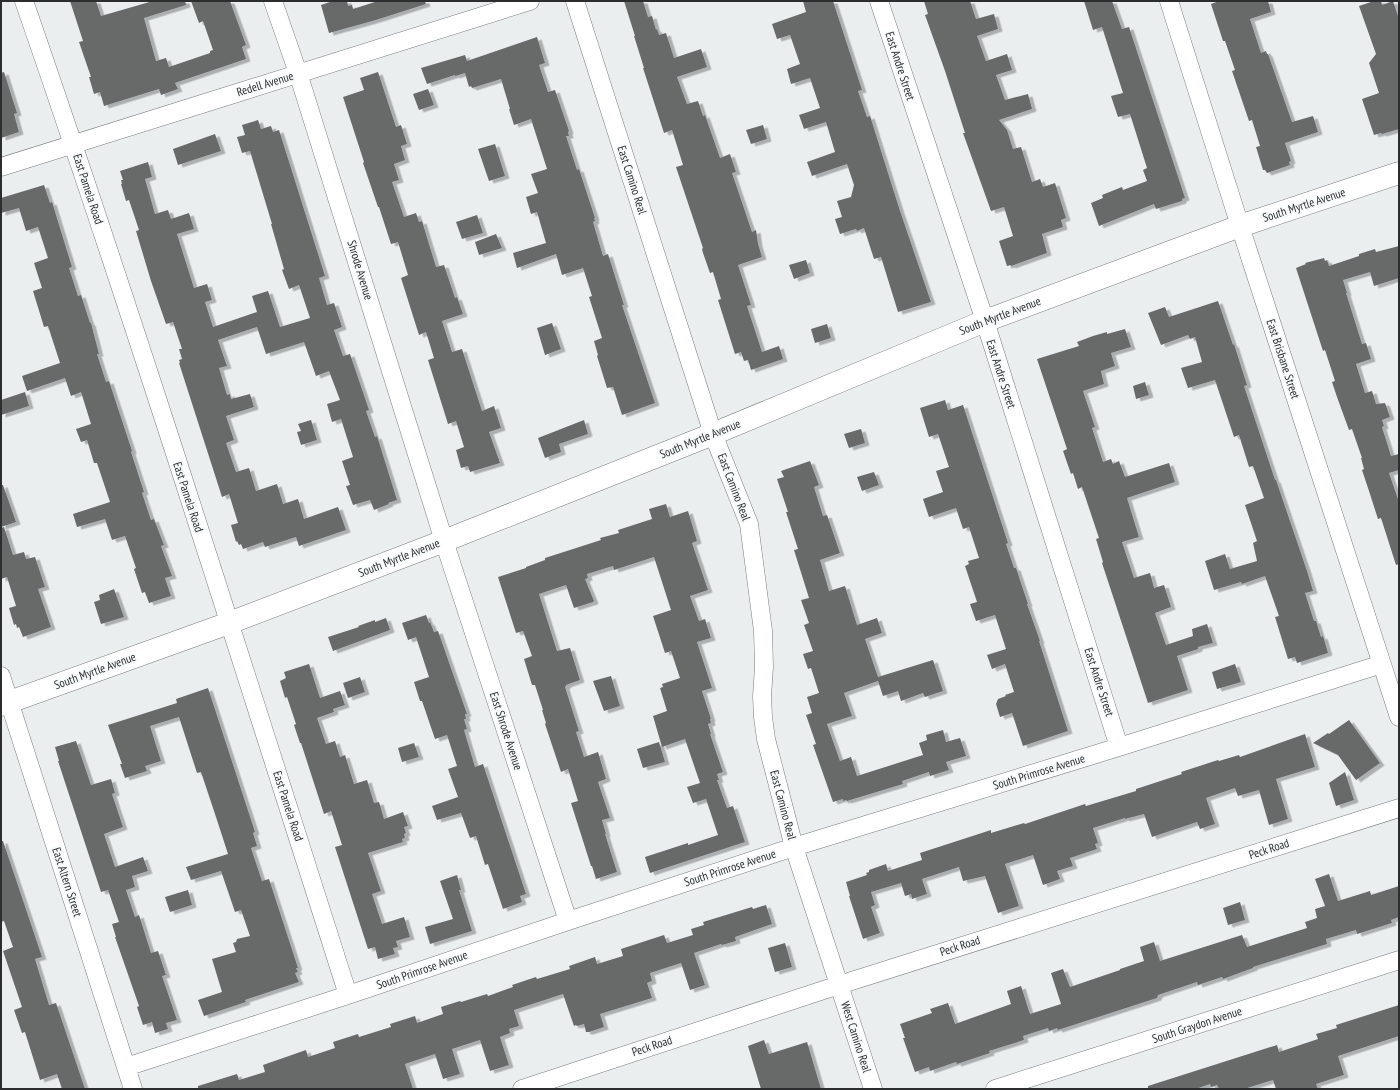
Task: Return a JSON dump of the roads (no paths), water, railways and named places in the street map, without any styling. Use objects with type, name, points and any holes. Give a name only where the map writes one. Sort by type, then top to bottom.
[{"type":"main road","name":"South Myrtle Avenue","points":[[6,704],[229,623],[444,541],[713,434],[985,321],[1240,226],[1399,173]]},
{"type":"street","name":"East Pamela Road","points":[[24,1],[74,144],[348,995]]},
{"type":"street","name":"Shrode Avenue","points":[[273,1],[298,73],[444,541]]},
{"type":"street","name":"Redell Avenue","points":[[1,167],[530,1]]},
{"type":"street","name":"East Camino Real","points":[[575,1],[713,434],[749,524],[763,631],[764,667],[762,696],[765,732],[794,847],[839,985]]},
{"type":"street","name":"East Andre Street","points":[[879,1],[985,321],[1119,747]]},
{"type":"street","name":"East Brisbane Street","points":[[1169,1],[1240,226],[1399,717]]},
{"type":"street","name":"East Shrode Avenue","points":[[444,541],[568,921]]},
{"type":"street","name":"South Primrose Avenue","points":[[126,1067],[794,847],[1382,664]]},
{"type":"street","name":"East Altern Street","points":[[1,676],[6,704],[134,1089]]},
{"type":"street","name":"Peck Road","points":[[522,1089],[839,985],[1399,808]]},
{"type":"street","name":"South Graydon Avenue","points":[[995,1089],[1399,960]]},
{"type":"street","name":"West Camino Real","points":[[839,985],[873,1089]]}]
